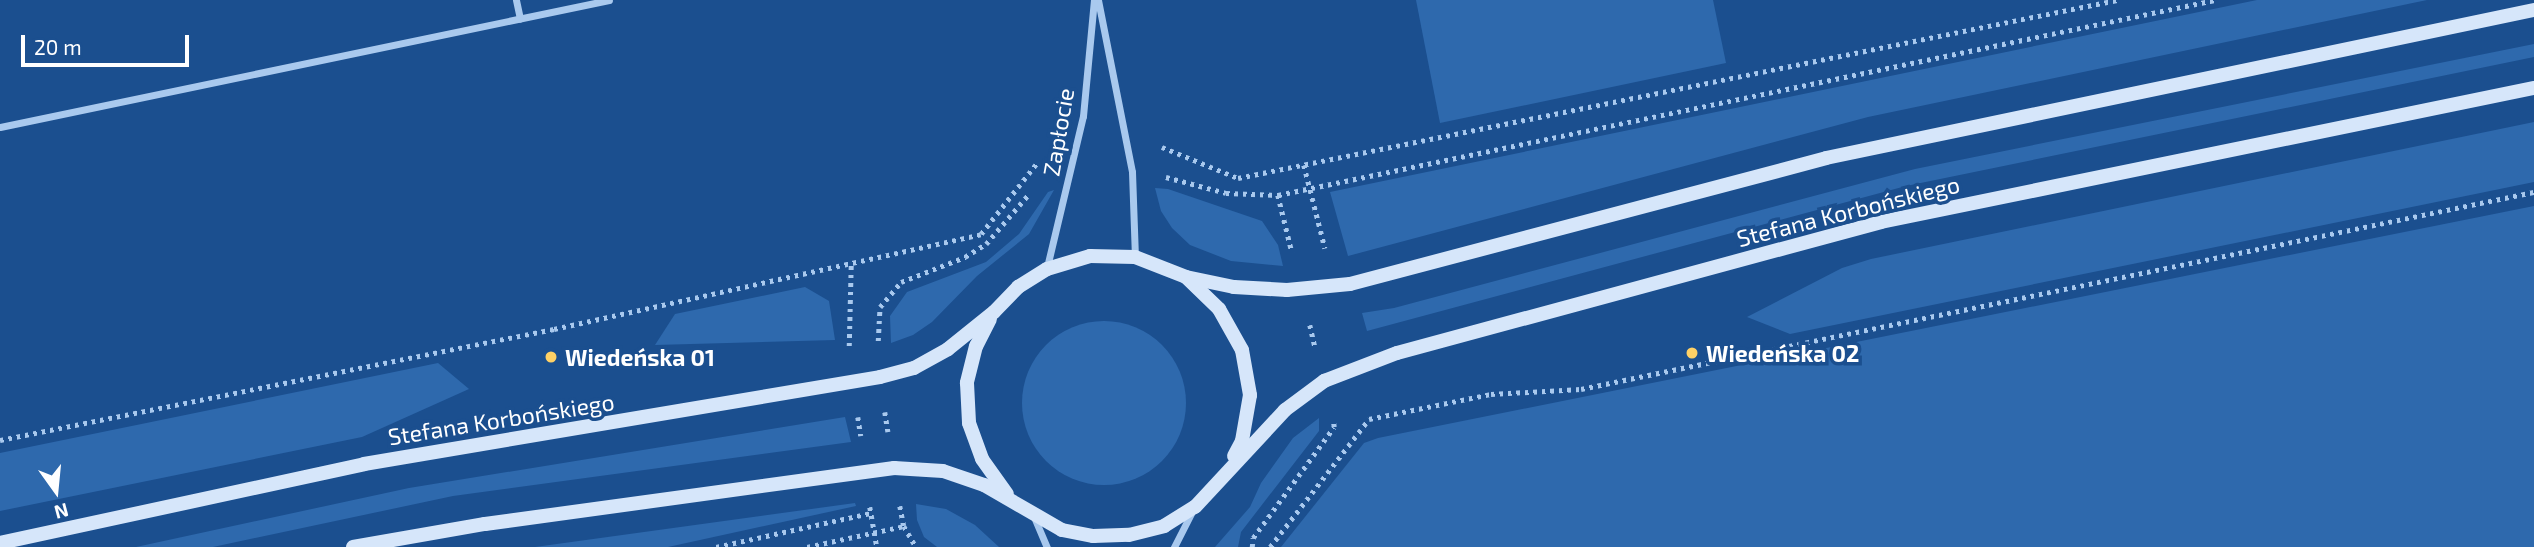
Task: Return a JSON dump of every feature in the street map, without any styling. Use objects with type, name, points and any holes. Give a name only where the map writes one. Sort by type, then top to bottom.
[{"type":"street","points":[[516,0],[520,19]]},
{"type":"street","points":[[0,127],[609,0]]},
{"type":"street","name":"Zapłocie","points":[[1096,0],[1132,172],[1135,257]]},
{"type":"street","name":"Zapłocie","points":[[1047,269],[1077,146],[1096,0]]},
{"type":"street","name":"Stefana Korbońskiego","points":[[0,543],[364,464],[880,377],[914,368],[948,349],[994,312],[1018,287],[1047,269],[1090,256],[1135,257],[1186,277],[1234,288],[1301,289],[1350,284],[1826,158],[2534,9]]},
{"type":"street","name":"Stefana Korbońskiego","points":[[353,547],[472,526],[894,468],[943,471],[984,485],[1034,516],[1073,532],[1093,536],[1129,535],[1164,526],[1195,507],[1285,410],[1324,381],[1397,353],[1881,222],[2534,88]]},
{"type":"street","name":"Stefana Korbońskiego","points":[[1186,277],[1220,309],[1242,349],[1250,395],[1242,441],[1220,482]]},
{"type":"street","name":"Stefana Korbońskiego","points":[[994,312],[976,346],[967,383],[969,423],[982,459],[1003,491],[1034,516]]},
{"type":"street","points":[[1174,547],[1195,507]]},
{"type":"street","points":[[1034,516],[1047,547]]},
{"type":"path","points":[[1127,145],[1158,145],[1238,177],[2117,0]]},
{"type":"path","points":[[1162,176],[1226,194],[1278,195],[2215,0]]},
{"type":"path","points":[[0,440],[554,329],[981,234],[1050,146],[1077,146]]},
{"type":"path","points":[[1270,547],[1368,419],[1491,394],[1581,389],[2534,192]]},
{"type":"path","points":[[878,351],[877,324],[880,307],[887,295],[901,282],[965,257],[986,244],[1030,194]]},
{"type":"path","points":[[1252,547],[1253,538],[1334,427],[1278,195]]},
{"type":"path","points":[[900,505],[904,526],[916,547]]},
{"type":"path","points":[[716,547],[870,513],[877,547]]},
{"type":"path","points":[[807,547],[904,526]]},
{"type":"shaded area","points":[[1416,0],[1713,0],[1726,63],[1440,123]]},
{"type":"shaded area","points":[[2257,0],[2427,0],[1868,117],[1348,256],[1330,192]]},
{"type":"shaded area","points":[[2534,44],[2534,57],[1906,186],[1367,331],[1362,313],[1394,308],[1915,169]]},
{"type":"shaded area","points":[[2534,122],[2534,182],[1790,334],[1747,317],[1842,268],[1871,259]]},
{"type":"shaded area","points":[[1155,188],[1168,189],[1262,221],[1278,245],[1283,266],[1231,261],[1190,245],[1172,228],[1161,211]]},
{"type":"shaded area","points":[[1054,190],[1029,234],[977,276],[932,322],[913,335],[891,343],[890,316],[907,292],[986,262],[1019,234],[1048,192]]},
{"type":"shaded area","points":[[2534,206],[2534,547],[1281,547],[1364,443],[1378,438]]},
{"type":"shaded area","points":[[805,287],[829,301],[835,340],[655,345],[675,314]]},
{"type":"shaded area","points":[[1104,321],[1135,328],[1162,345],[1179,372],[1186,403],[1179,434],[1162,461],[1135,478],[1104,485],[1073,478],[1046,461],[1029,434],[1022,403],[1029,372],[1046,345],[1073,328]]},
{"type":"shaded area","points":[[438,363],[469,389],[362,437],[0,511],[0,453]]},
{"type":"shaded area","points":[[845,417],[851,442],[453,496],[213,547],[136,547],[409,488]]},
{"type":"shaded area","points":[[1319,418],[1319,431],[1241,532],[1238,547],[1215,547],[1250,507],[1261,483],[1293,438]]},
{"type":"shaded area","points":[[855,503],[856,506],[668,547],[535,547]]},
{"type":"shaded area","points":[[916,504],[946,509],[975,525],[999,547],[937,547],[924,537],[917,520]]},
{"type":"place","name":"Wiedeńska 02","points":[[1692,353]]},
{"type":"place","name":"Wiedeńska 01","points":[[551,357]]}]
